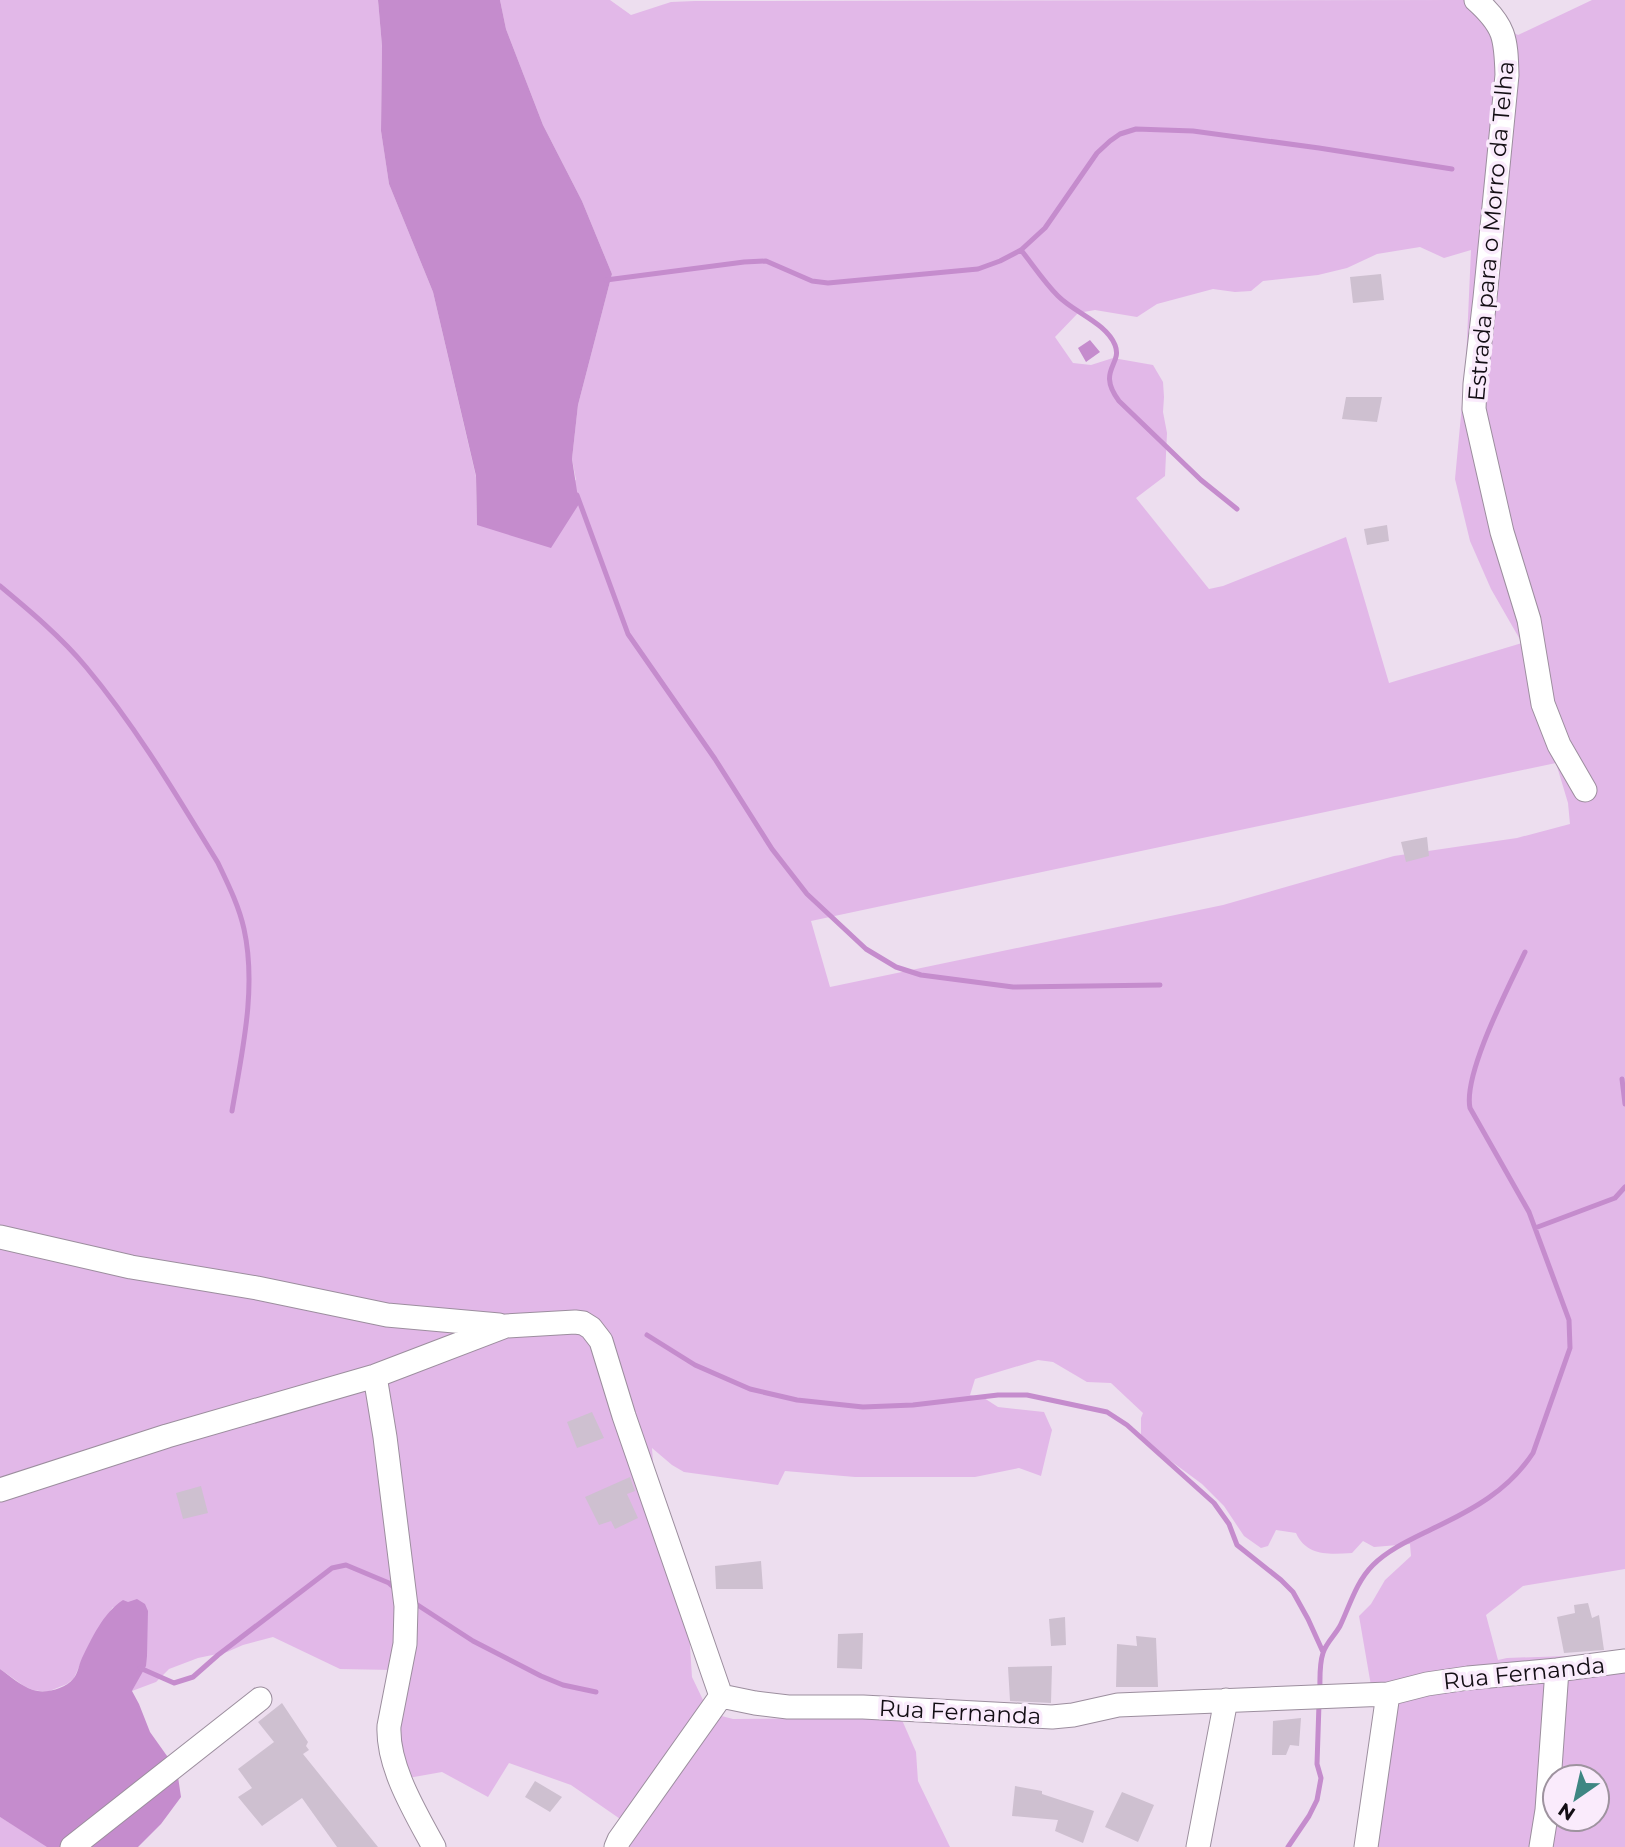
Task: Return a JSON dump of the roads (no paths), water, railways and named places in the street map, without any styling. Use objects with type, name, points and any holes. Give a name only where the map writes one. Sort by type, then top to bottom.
[{"type":"street","name":"Estrada para o Morro da Telha","points":[[1476,0],[1499,25],[1506,49],[1507,75],[1474,409],[1502,532],[1529,620],[1543,704],[1559,745],[1585,790]]},
{"type":"street","points":[[0,1237],[131,1267],[257,1288],[387,1315],[506,1326],[583,1323],[597,1334],[721,1696],[616,1847]]},
{"type":"street","points":[[0,1490],[167,1436],[374,1376],[506,1326]]},
{"type":"street","points":[[374,1376],[385,1437],[405,1606],[405,1644],[389,1726],[389,1739],[399,1775],[434,1847]]},
{"type":"street","name":"Rua Fernanda","points":[[721,1696],[788,1707],[863,1707],[1041,1717],[1073,1715],[1118,1705],[1388,1694],[1427,1684],[1468,1678],[1625,1661]]},
{"type":"street","points":[[1541,1847],[1547,1810],[1557,1670]]},
{"type":"street","points":[[1366,1847],[1388,1694]]},
{"type":"street","points":[[72,1847],[260,1699]]},
{"type":"street","points":[[1198,1847],[1226,1700]]},
{"type":"waterway","points":[[606,280],[766,261],[812,281],[828,283],[978,269],[1021,250],[1045,228],[1097,153],[1120,134],[1136,129],[1193,131],[1452,169]]},
{"type":"waterway","points":[[1021,250],[1058,296],[1111,337],[1117,352],[1110,382],[1119,401],[1201,480],[1237,509]]},
{"type":"waterway","points":[[577,495],[628,634],[715,759],[772,849],[807,894],[866,949],[896,967],[921,975],[1013,987],[1160,985]]},
{"type":"waterway","points":[[0,586],[66,645],[105,690],[172,788],[218,863],[229,887],[244,929],[249,974],[247,1020],[232,1111]]},
{"type":"waterway","points":[[1320,1691],[1320,1667],[1324,1649],[1340,1626],[1367,1572],[1393,1549],[1488,1498],[1501,1489],[1523,1466],[1533,1453],[1570,1348],[1569,1320],[1529,1212],[1470,1108],[1473,1074],[1480,1053],[1525,952]]},
{"type":"waterway","points":[[1622,1079],[1625,1104]]},
{"type":"waterway","points":[[1535,1228],[1615,1198],[1625,1187]]},
{"type":"waterway","points":[[647,1335],[695,1365],[750,1389],[797,1400],[863,1407],[913,1405],[998,1395],[1027,1395],[1107,1412],[1127,1425],[1214,1503],[1229,1524],[1237,1545],[1293,1592],[1323,1652]]},
{"type":"waterway","points":[[140,1668],[174,1683],[193,1677],[332,1568],[346,1565],[389,1583],[397,1590]]},
{"type":"waterway","points":[[413,1602],[473,1641],[541,1676],[563,1685],[596,1692]]},
{"type":"waterway","points":[[1288,1847],[1317,1800],[1321,1778],[1317,1764],[1319,1704]]}]
